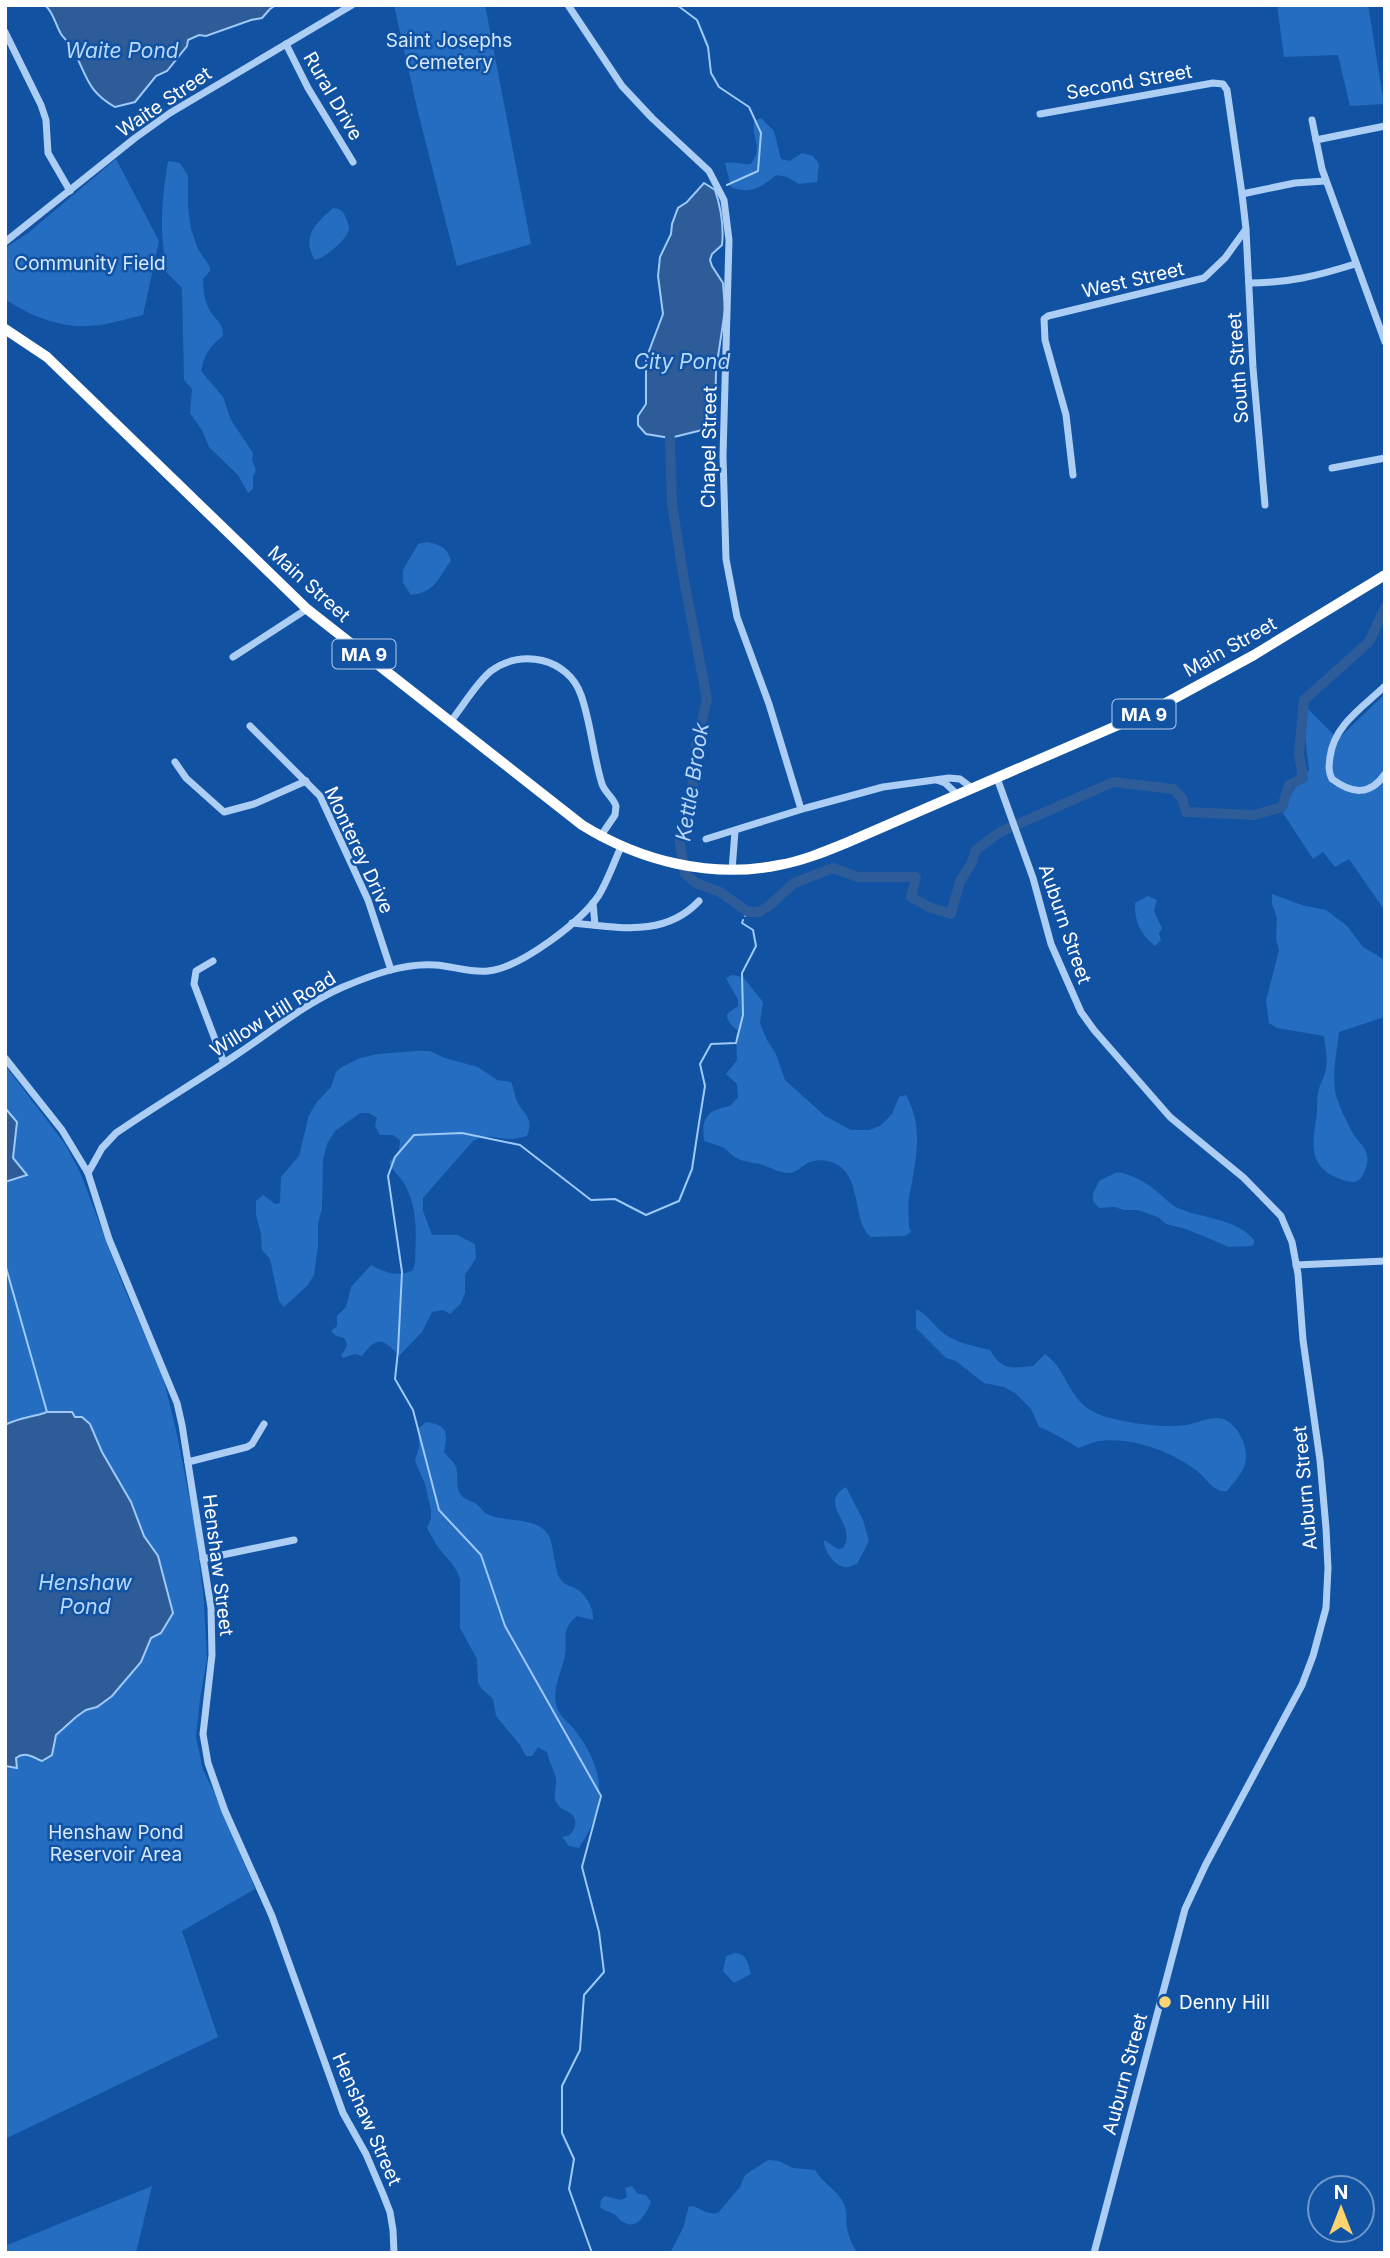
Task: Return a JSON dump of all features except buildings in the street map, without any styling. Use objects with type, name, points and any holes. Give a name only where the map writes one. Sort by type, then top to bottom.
[{"type":"highway","name":"Main Street","points":[[5,329],[47,357],[307,609],[582,825],[621,847],[684,865],[732,870],[780,865],[808,858],[1153,710],[1254,655],[1385,575]]},
{"type":"street","name":"Waite Street","points":[[5,242],[170,113],[352,5]]},
{"type":"street","name":"Chapel Street","points":[[568,5],[622,86],[709,171],[724,200],[729,240],[723,456],[726,559],[737,617],[801,809]]},
{"type":"street","points":[[5,32],[41,105],[46,120],[48,153],[70,191]]},
{"type":"street","name":"Rural Drive","points":[[286,44],[308,88],[353,162]]},
{"type":"street","name":"Second Street","points":[[1040,114],[1213,83],[1223,84],[1227,90],[1242,194]]},
{"type":"street","points":[[1312,120],[1325,181],[1385,342]]},
{"type":"street","points":[[1315,140],[1385,126]]},
{"type":"street","points":[[1246,229],[1242,194],[1295,183],[1325,181]]},
{"type":"street","name":"South Street","points":[[1246,229],[1265,505]]},
{"type":"street","name":"West Street","points":[[1073,475],[1066,415],[1045,340],[1044,319],[1204,278],[1226,258],[1246,229]]},
{"type":"street","points":[[1249,283],[1303,280],[1355,264]]},
{"type":"street","points":[[1332,468],[1385,458]]},
{"type":"street","points":[[233,657],[307,609]]},
{"type":"street","points":[[451,721],[490,672],[505,663],[531,658],[543,660],[559,668],[570,677],[580,693],[603,785],[617,806],[615,815],[600,837]]},
{"type":"street","points":[[1385,686],[1337,733],[1329,766],[1332,779],[1340,785],[1359,791],[1370,789],[1385,774]]},
{"type":"street","name":"Monterey Drive","points":[[250,726],[320,796],[357,874],[391,970]]},
{"type":"street","points":[[175,762],[186,778],[224,812],[254,804],[306,781]]},
{"type":"street","points":[[706,839],[883,787],[949,778],[960,779],[972,789]]},
{"type":"street","name":"Auburn Street","points":[[998,778],[1033,878],[1051,944],[1081,1012],[1170,1117],[1244,1178],[1281,1216],[1292,1242],[1296,1265],[1326,1528],[1328,1569],[1326,1608],[1321,1632],[1302,1685],[1206,1864],[1185,1909],[1094,2253]]},
{"type":"street","points":[[936,780],[945,783],[958,795]]},
{"type":"street","points":[[732,870],[735,831]]},
{"type":"street","name":"Willow Hill Road","points":[[89,1173],[104,1146],[116,1133],[290,1017],[332,993],[391,970],[425,965],[477,971],[502,968],[519,961],[572,923],[593,903],[621,847]]},
{"type":"street","points":[[572,923],[634,928],[660,925],[685,915],[699,901]]},
{"type":"street","points":[[593,903],[595,925]]},
{"type":"street","points":[[213,961],[196,971],[194,984],[224,1063]]},
{"type":"street","name":"Henshaw Street","points":[[5,1058],[62,1130],[89,1173],[109,1239],[170,1382],[182,1425],[211,1608],[210,1682],[204,1727],[208,1763],[225,1811],[272,1916],[343,2113],[380,2185],[390,2212],[394,2253]]},
{"type":"street","points":[[1296,1265],[1385,1261]]},
{"type":"street","points":[[188,1462],[247,1447],[252,1444],[264,1424]]},
{"type":"street","points":[[203,1559],[294,1540]]},
{"type":"green space","name":"Saint Josephs Cemetery","points":[[394,5],[485,5],[531,244],[457,266]]},
{"type":"green space","points":[[1277,5],[1368,5],[1384,104],[1350,106],[1338,55],[1284,57]]},
{"type":"green space","points":[[761,118],[774,131],[781,159],[790,161],[802,153],[813,156],[819,164],[817,182],[799,184],[787,177],[776,175],[750,190],[731,187],[725,163],[751,164],[757,152],[754,121]]},
{"type":"green space","name":"Community Field","points":[[116,159],[159,241],[143,315],[100,325],[75,326],[38,317],[5,299],[5,248],[28,233]]},
{"type":"green space","points":[[168,161],[180,163],[188,176],[191,229],[198,249],[210,267],[203,279],[205,297],[210,311],[223,331],[223,336],[208,351],[201,371],[223,397],[231,420],[253,453],[252,460],[256,470],[253,489],[248,493],[238,475],[209,447],[202,430],[190,413],[192,389],[184,380],[182,288],[165,271],[162,212]]},
{"type":"green space","points":[[333,208],[344,213],[349,226],[348,233],[335,248],[315,260],[309,244],[312,231]]},
{"type":"green space","points":[[427,542],[443,547],[451,561],[431,588],[411,595],[403,583],[403,570],[418,544]]},
{"type":"green space","points":[[1385,694],[1385,911],[1349,859],[1335,867],[1323,852],[1313,859],[1283,813],[1293,791],[1309,770],[1304,726],[1306,707],[1338,739]]},
{"type":"green space","points":[[1272,894],[1326,910],[1347,926],[1363,947],[1385,960],[1385,1017],[1339,1032],[1334,1085],[1336,1094],[1351,1130],[1367,1153],[1364,1173],[1355,1182],[1343,1180],[1325,1170],[1319,1164],[1314,1149],[1317,1096],[1327,1064],[1324,1036],[1277,1028],[1269,1023],[1266,1001],[1279,950]]},
{"type":"green space","points":[[1148,896],[1157,900],[1154,911],[1162,928],[1159,933],[1161,940],[1155,946],[1142,932],[1136,916],[1135,903]]},
{"type":"green space","points":[[732,975],[743,977],[763,1002],[760,1023],[776,1054],[785,1080],[825,1116],[851,1130],[869,1130],[880,1126],[892,1114],[899,1097],[906,1095],[912,1107],[917,1131],[909,1201],[911,1232],[905,1236],[871,1237],[862,1224],[849,1177],[835,1164],[817,1161],[808,1163],[795,1172],[786,1173],[740,1160],[724,1148],[704,1141],[707,1116],[730,1106],[738,1097],[737,1084],[726,1074],[737,1060],[738,1031],[729,1022],[727,1014],[738,1006],[738,1000],[726,978]]},
{"type":"green space","points":[[430,1051],[478,1067],[497,1080],[511,1082],[516,1099],[529,1119],[529,1129],[527,1136],[510,1139],[486,1137],[472,1142],[423,1198],[423,1211],[432,1235],[457,1235],[475,1244],[476,1258],[465,1275],[465,1293],[461,1303],[450,1314],[443,1310],[432,1312],[422,1332],[399,1356],[389,1346],[376,1342],[362,1356],[355,1354],[343,1358],[341,1355],[346,1340],[331,1331],[337,1326],[337,1316],[346,1307],[351,1287],[371,1265],[386,1272],[402,1274],[413,1270],[415,1263],[412,1203],[405,1185],[389,1162],[399,1151],[400,1140],[393,1135],[380,1135],[375,1126],[377,1118],[369,1113],[360,1113],[335,1131],[327,1144],[323,1160],[322,1208],[314,1275],[308,1285],[284,1307],[279,1301],[270,1259],[262,1250],[256,1201],[263,1195],[275,1204],[280,1203],[281,1177],[299,1156],[309,1115],[331,1087],[336,1072],[360,1058]]},
{"type":"green space","name":"Henshaw Pond Reservoir Area","points":[[5,1065],[65,1144],[80,1172],[124,1288],[163,1376],[195,1526],[204,1602],[207,1659],[196,1737],[203,1770],[255,1889],[182,1931],[218,2037],[5,2139]]},
{"type":"green space","points":[[1117,1172],[1140,1180],[1176,1207],[1238,1227],[1254,1240],[1254,1244],[1229,1247],[1186,1229],[1166,1224],[1158,1217],[1138,1210],[1099,1208],[1093,1201],[1093,1194],[1099,1181]]},
{"type":"green space","points":[[916,1309],[946,1335],[962,1343],[990,1350],[999,1362],[1008,1367],[1033,1366],[1045,1354],[1059,1368],[1079,1401],[1096,1413],[1128,1422],[1166,1426],[1186,1425],[1214,1418],[1225,1420],[1236,1429],[1243,1442],[1246,1457],[1244,1468],[1227,1491],[1222,1491],[1214,1488],[1197,1471],[1175,1457],[1138,1443],[1112,1440],[1078,1448],[1039,1427],[1031,1409],[1015,1393],[1004,1387],[984,1383],[956,1361],[946,1358],[916,1328]]},
{"type":"green space","points":[[426,1422],[439,1425],[445,1431],[444,1452],[454,1463],[461,1495],[494,1517],[528,1522],[542,1528],[550,1538],[561,1580],[579,1591],[591,1606],[593,1620],[577,1616],[568,1626],[565,1655],[555,1694],[559,1712],[587,1748],[598,1777],[598,1804],[588,1833],[579,1848],[569,1846],[562,1837],[570,1835],[575,1820],[557,1803],[556,1779],[547,1752],[538,1747],[532,1756],[526,1756],[496,1716],[493,1699],[478,1683],[477,1659],[460,1628],[460,1580],[453,1565],[427,1528],[431,1510],[425,1484],[415,1461],[419,1447],[418,1429]]},
{"type":"green space","points":[[846,1487],[863,1520],[869,1541],[857,1564],[846,1567],[837,1564],[830,1556],[824,1540],[838,1549],[843,1548],[846,1531],[835,1500]]},
{"type":"green space","points":[[735,1953],[745,1957],[751,1974],[734,1983],[723,1971],[726,1956]]},
{"type":"green space","points":[[768,2160],[779,2161],[793,2168],[815,2170],[844,2204],[849,2235],[857,2253],[670,2253],[683,2228],[689,2206],[709,2213],[718,2213],[740,2187],[745,2175]]},
{"type":"green space","points":[[152,2186],[136,2253],[5,2253],[5,2246]]},
{"type":"green space","points":[[632,2186],[638,2194],[646,2195],[651,2202],[637,2223],[628,2224],[621,2221],[600,2207],[605,2196],[621,2200],[627,2197],[625,2188]]},
{"type":"water","name":"Waite Pond","points":[[45,5],[276,5],[262,18],[188,40],[187,46],[167,71],[156,76],[135,102],[115,107],[94,90],[73,49]]},
{"type":"water","name":"City Pond","points":[[704,183],[715,190],[723,231],[722,245],[712,254],[710,260],[723,283],[725,310],[716,370],[715,420],[706,429],[670,438],[646,434],[638,425],[638,416],[646,404],[646,359],[663,314],[658,276],[660,257],[671,234],[678,208]]},
{"type":"water","points":[[5,1108],[17,1122],[13,1158],[27,1175],[5,1182]]},
{"type":"water","name":"Henshaw Pond","points":[[47,1412],[72,1412],[75,1417],[82,1417],[90,1424],[102,1452],[131,1502],[144,1536],[158,1556],[173,1613],[161,1633],[151,1638],[141,1662],[112,1696],[97,1707],[86,1710],[56,1735],[52,1755],[42,1761],[29,1755],[19,1756],[16,1758],[17,1768],[5,1766],[5,1425]]},
{"type":"waterway","name":"Kettle Brook","points":[[677,5],[697,20],[708,47],[711,73],[719,87],[749,107],[761,133],[758,171],[727,185]]},
{"type":"waterway","name":"Kettle Brook","points":[[670,438],[672,504],[707,699],[696,746],[691,805],[679,838],[685,874],[696,883],[720,892],[748,912],[759,912],[794,883],[833,868],[858,877],[916,877],[911,897],[929,907],[951,914],[960,881],[976,850],[1000,832],[1113,782],[1173,789],[1182,798],[1186,812],[1254,815],[1282,807],[1289,785],[1303,778],[1299,754],[1304,700],[1369,642],[1385,608]]},
{"type":"waterway","name":"Kettle Brook","points":[[745,916],[748,912]]},
{"type":"waterway","points":[[592,2253],[569,2189],[574,2159],[562,2133],[562,2086],[580,2050],[584,1995],[604,1972],[599,1932],[582,1867],[601,1796],[505,1626],[481,1555],[439,1510],[413,1410],[395,1379],[402,1272],[388,1176],[395,1157],[414,1135],[462,1133],[520,1145],[591,1200],[615,1199],[646,1215],[679,1201],[692,1169],[705,1086],[700,1064],[711,1044],[736,1043],[743,1015],[742,973],[756,946],[753,930],[742,923],[743,920]]},
{"type":"waterway","points":[[5,1264],[47,1412]]},
{"type":"place","name":"Denny Hill","points":[[1165,2002]]}]
